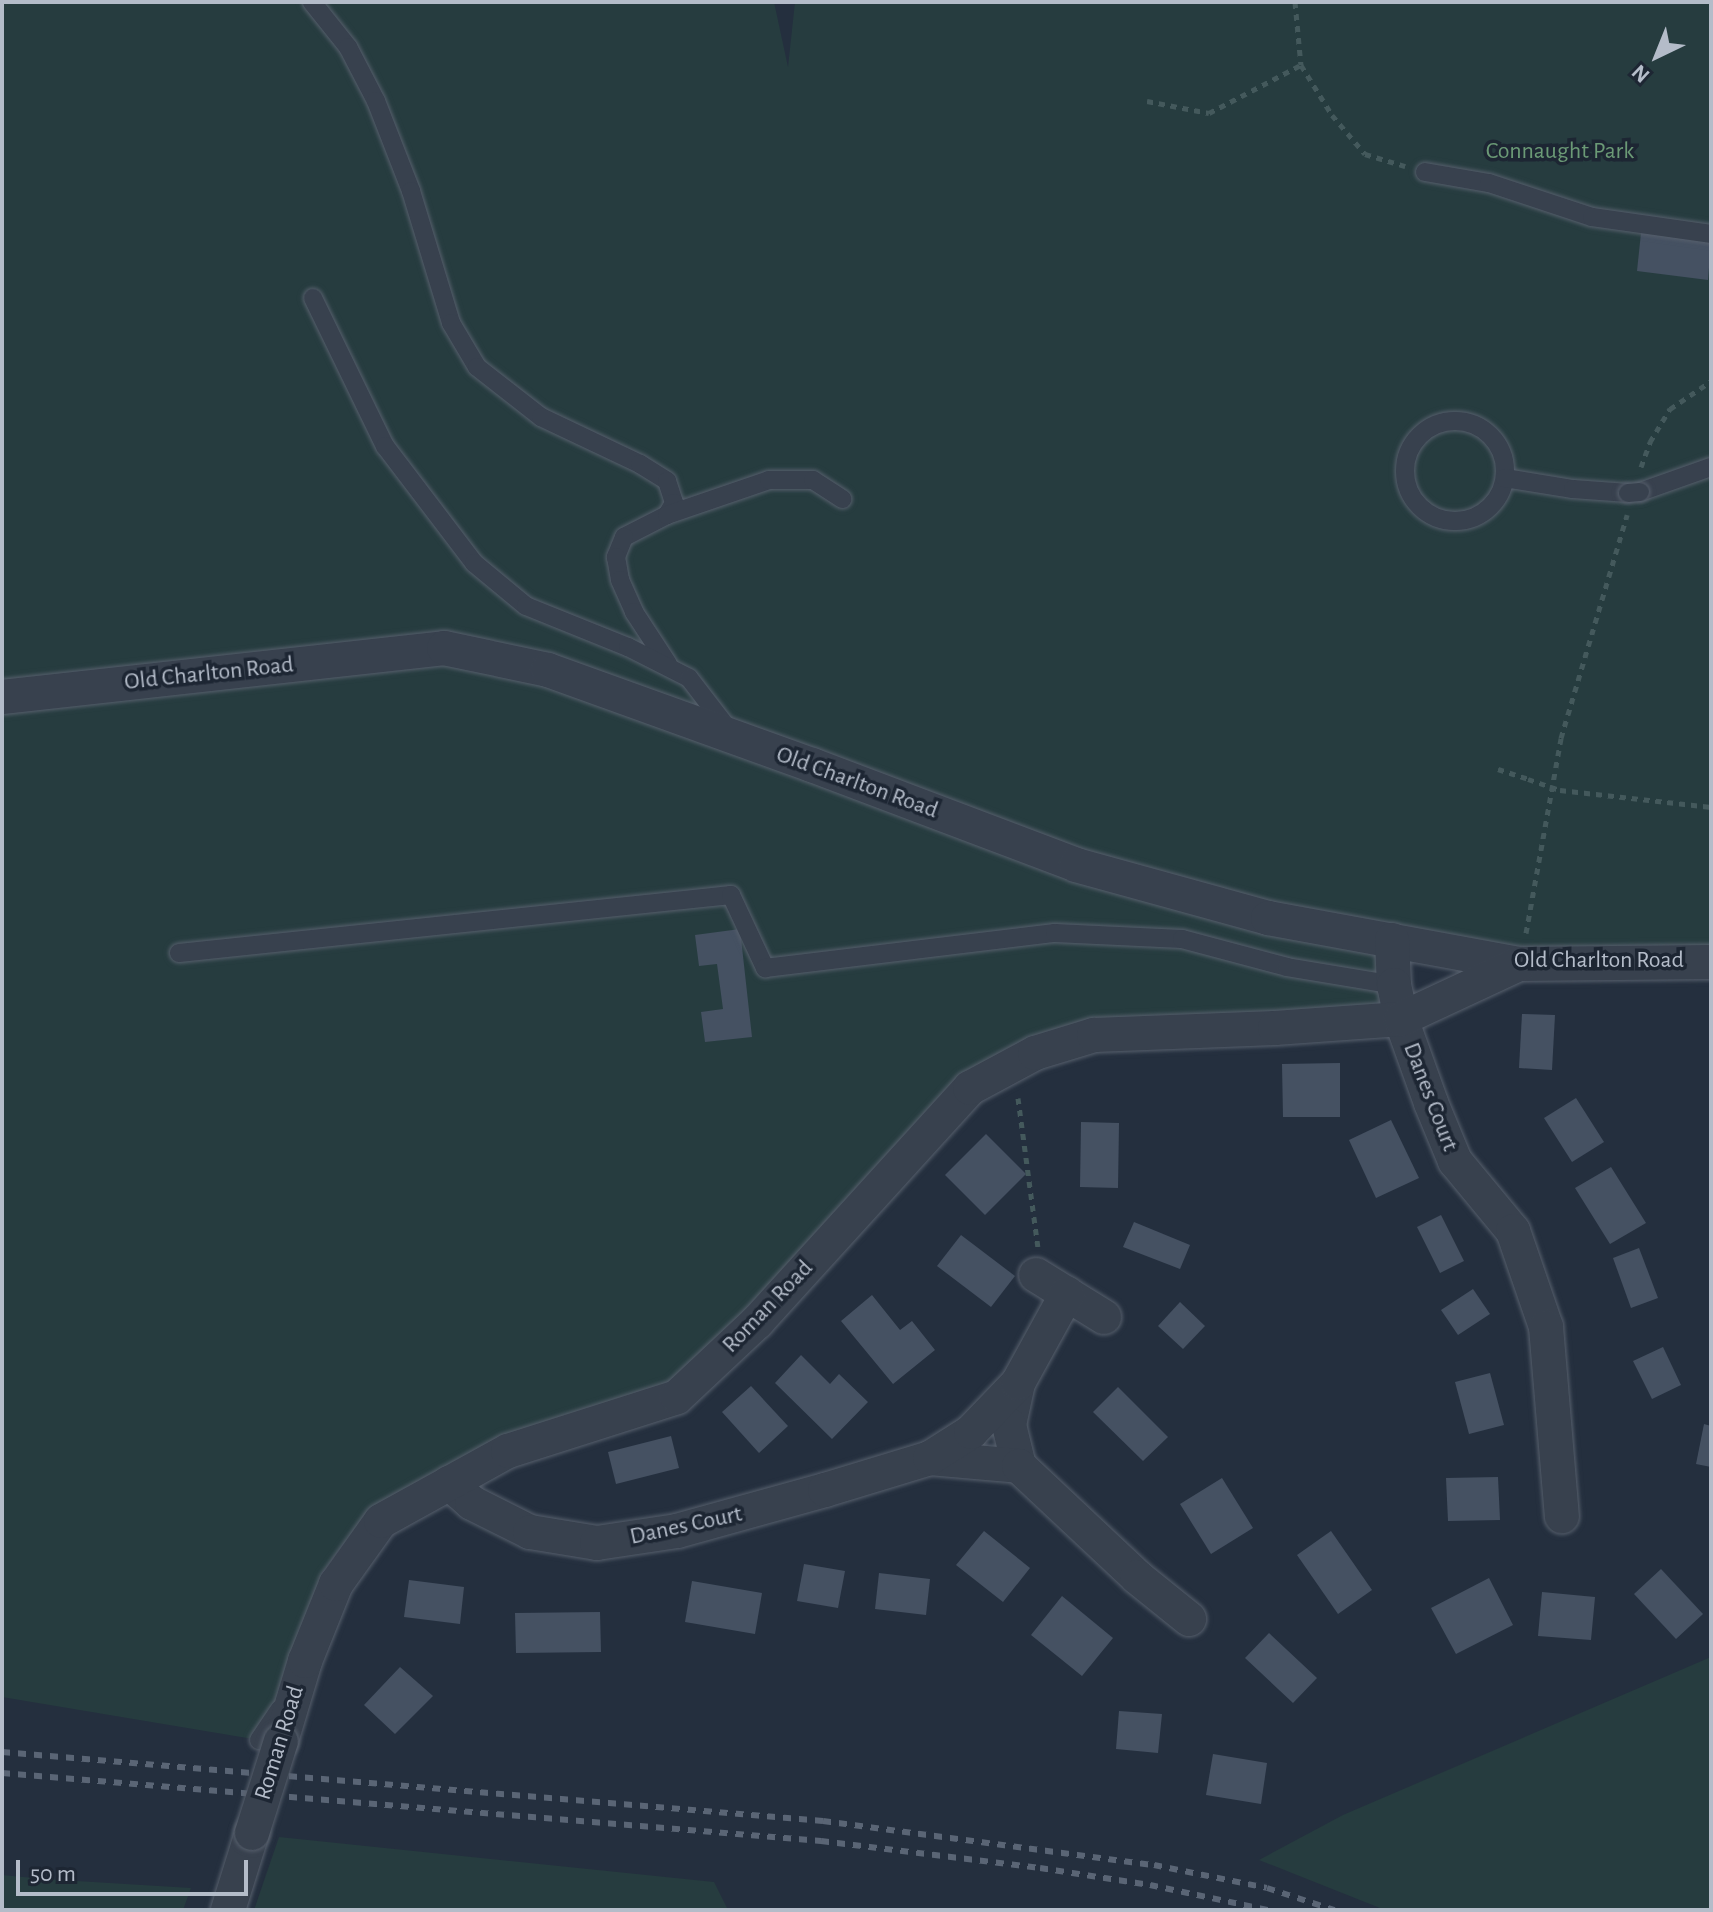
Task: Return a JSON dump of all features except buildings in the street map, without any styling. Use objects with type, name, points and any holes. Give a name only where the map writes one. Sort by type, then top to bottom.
[{"type":"street","name":"Old Charlton Road","points":[[2,697],[444,648],[548,670],[1076,865],[1268,918],[1392,940],[1711,962]]},
{"type":"street","name":"Danes Court","points":[[1392,940],[1394,985],[1401,1019],[1455,1161],[1513,1231],[1546,1327],[1562,1516]]},
{"type":"street","name":"Roman Road","points":[[228,1910],[252,1833],[270,1741],[336,1584],[381,1521],[508,1451],[677,1397],[757,1322],[970,1088],[1035,1053],[1094,1035],[1275,1028],[1401,1019],[1522,951]]},
{"type":"street","points":[[1036,1275],[1104,1317]]},
{"type":"street","name":"Danes Court","points":[[449,1483],[472,1503],[530,1532],[597,1543],[677,1531],[742,1515],[930,1458],[971,1432],[1018,1383],[1067,1294]]},
{"type":"street","name":"Danes Court","points":[[930,1458],[1019,1466],[1009,1425],[1018,1383]]},
{"type":"street","points":[[1019,1466],[1137,1577],[1189,1619]]},
{"type":"lane","points":[[312,2],[348,47],[376,101],[411,191],[442,296],[465,352],[493,383],[526,408],[640,464],[667,481],[674,503],[667,515]]},
{"type":"lane","points":[[1425,172],[1489,183],[1592,217],[1711,234]]},
{"type":"lane","points":[[313,298],[385,446],[474,563],[526,606],[668,664],[689,678],[735,738]]},
{"type":"lane","points":[[1439,423],[1473,424],[1498,445],[1505,478],[1501,493],[1478,516],[1463,521],[1446,521],[1431,516],[1409,492],[1405,476],[1406,459],[1413,443],[1439,423]]},
{"type":"lane","points":[[1505,478],[1573,489],[1634,493],[1711,467]]},
{"type":"lane","points":[[668,664],[634,612],[620,580],[616,557],[624,537],[667,515],[769,480],[813,480],[842,499]]},
{"type":"lane","points":[[179,953],[731,895],[765,968],[1055,933],[1182,939],[1287,967],[1394,985]]},
{"type":"path","points":[[1295,2],[1301,65],[1332,115],[1365,154],[1425,172]]},
{"type":"path","points":[[1147,101],[1209,113],[1301,65]]},
{"type":"path","points":[[1522,951],[1561,738],[1650,442],[1670,409],[1711,381]]},
{"type":"path","points":[[1498,769],[1560,790],[1711,807]]},
{"type":"path","points":[[1016,1090],[1039,1256],[1036,1275]]},
{"type":"green space","name":"Connaught Park","points":[[2,2],[774,2],[788,67],[795,2],[1711,2],[1711,962],[1393,940],[1401,1019],[1094,1035],[970,1088],[677,1397],[368,1511],[321,1574],[296,1658],[259,1740],[2,1697]]},
{"type":"green space","points":[[1711,1657],[1711,1910],[1385,1910],[1259,1860],[1343,1815]]},
{"type":"green space","points":[[279,1837],[714,1882],[728,1910],[254,1910]]},
{"type":"green space","points":[[2,1875],[191,1888],[183,1910],[2,1910]]},
{"type":"railway","points":[[2,1752],[823,1821],[1154,1865],[1267,1888],[1334,1910]]},
{"type":"railway","points":[[2,1773],[821,1841],[1040,1868],[1150,1885],[1268,1910]]}]
